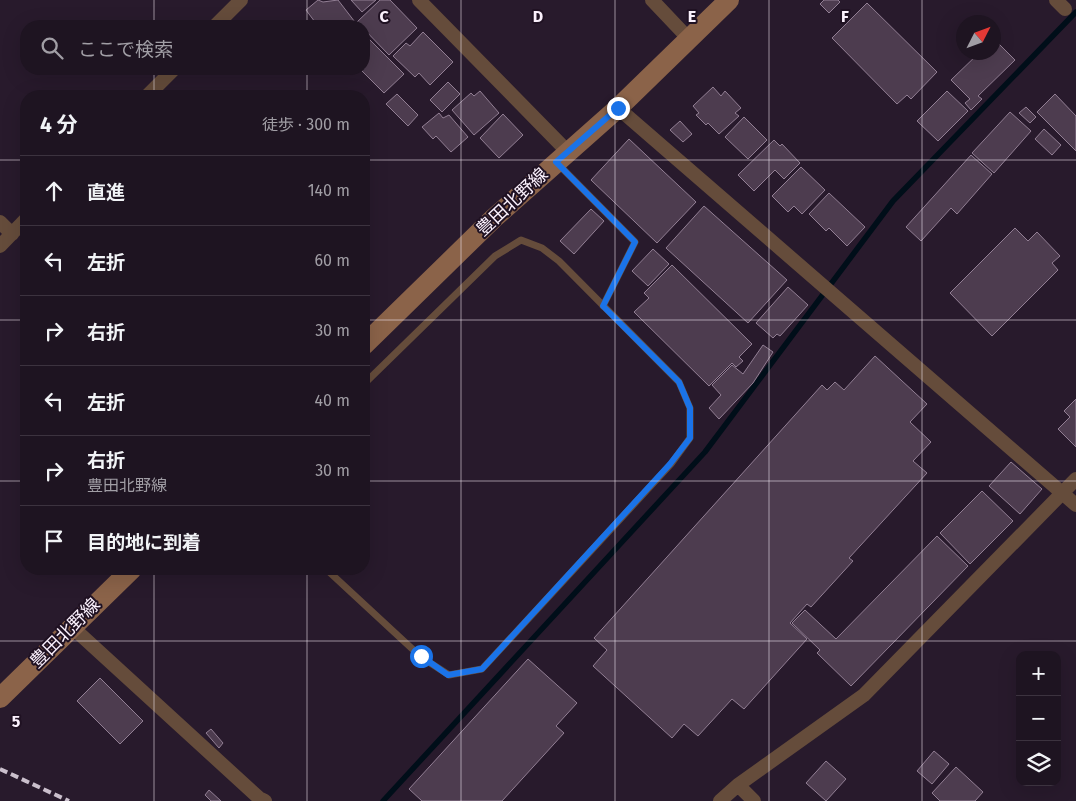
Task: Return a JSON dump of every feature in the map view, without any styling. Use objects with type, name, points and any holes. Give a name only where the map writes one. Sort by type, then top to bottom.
[{"type":"main road","name":"豊田北野線","points":[[370,339],[494,218],[561,156],[618,108],[729,0]]},
{"type":"main road","name":"豊田北野線","points":[[0,698],[71,626],[126,575]]},
{"type":"street","points":[[222,20],[241,0]]},
{"type":"street","points":[[419,0],[561,156]]},
{"type":"street","points":[[652,0],[689,39]]},
{"type":"street","points":[[153,90],[168,75]]},
{"type":"street","points":[[618,108],[1076,505]]},
{"type":"street","points":[[0,222],[12,234]]},
{"type":"street","points":[[0,246],[20,225]]},
{"type":"street","points":[[720,801],[738,785],[864,696],[1076,479]]},
{"type":"street","points":[[71,626],[259,798],[265,801]]},
{"type":"street","points":[[738,785],[754,801]]},
{"type":"lane","points":[[561,156],[635,242],[603,306]]},
{"type":"lane","points":[[333,575],[421,656],[448,675],[482,669],[670,464],[690,438],[690,408],[679,382],[559,261],[542,248],[521,240],[496,256],[370,378]]},
{"type":"building","points":[[318,0],[323,2],[338,0],[353,20],[314,20],[306,10]]},
{"type":"building","points":[[351,0],[376,0],[362,12]]},
{"type":"building","points":[[380,0],[390,0],[417,28],[389,55],[370,35],[370,20],[359,20]]},
{"type":"building","points":[[824,0],[838,0],[840,2],[829,13],[820,4]]},
{"type":"building","points":[[867,3],[937,72],[911,99],[907,95],[897,104],[832,38]]},
{"type":"building","points":[[423,32],[453,62],[430,85],[419,73],[415,77],[393,56],[406,43],[410,46]]},
{"type":"building","points":[[370,40],[404,74],[384,93],[366,75],[370,75]]},
{"type":"building","points":[[1001,46],[1015,60],[978,96],[982,99],[971,110],[965,103],[970,99],[951,80],[972,60],[1001,60]]},
{"type":"building","points":[[448,82],[460,94],[442,112],[430,100]]},
{"type":"building","points":[[713,87],[721,96],[725,91],[741,108],[735,113],[739,116],[719,134],[696,115],[699,113],[693,106]]},
{"type":"building","points":[[480,91],[499,113],[474,135],[452,110],[471,93],[474,96]]},
{"type":"building","points":[[947,91],[968,111],[938,141],[917,121]]},
{"type":"building","points":[[397,94],[418,115],[408,126],[386,104]]},
{"type":"building","points":[[1055,94],[1076,116],[1076,151],[1037,112]]},
{"type":"building","points":[[1026,107],[1036,117],[1030,123],[1019,113]]},
{"type":"building","points":[[1010,112],[1031,131],[994,173],[972,153]]},
{"type":"building","points":[[439,113],[443,118],[449,115],[468,137],[451,152],[436,136],[433,139],[422,127]]},
{"type":"building","points":[[503,114],[523,135],[499,158],[480,138]]},
{"type":"building","points":[[744,117],[767,140],[748,159],[725,137]]},
{"type":"building","points":[[680,121],[692,134],[683,142],[670,130]]},
{"type":"building","points":[[1044,129],[1061,145],[1052,155],[1035,139]]},
{"type":"building","points":[[629,139],[696,202],[657,243],[591,180]]},
{"type":"building","points":[[774,140],[780,146],[782,144],[800,163],[784,179],[775,170],[754,191],[738,175]]},
{"type":"building","points":[[971,155],[992,174],[957,214],[951,208],[921,241],[906,227]]},
{"type":"building","points":[[801,167],[825,190],[802,214],[794,206],[788,212],[772,196]]},
{"type":"building","points":[[829,193],[865,227],[847,246],[829,228],[826,231],[809,214]]},
{"type":"building","points":[[704,206],[787,280],[748,323],[666,248]]},
{"type":"building","points":[[591,209],[604,221],[574,254],[560,241]]},
{"type":"building","points":[[1015,228],[1028,241],[1037,232],[1060,256],[1052,263],[1058,270],[992,336],[950,293]]},
{"type":"building","points":[[653,249],[669,264],[648,286],[632,271]]},
{"type":"building","points":[[672,265],[752,344],[739,357],[743,361],[736,367],[732,363],[709,386],[634,312],[649,298],[644,293]]},
{"type":"building","points":[[788,287],[808,305],[780,336],[777,334],[773,338],[756,323]]},
{"type":"building","points":[[763,345],[773,352],[753,383],[719,419],[709,408],[721,395],[712,385],[732,365],[743,374]]},
{"type":"building","points":[[875,356],[927,404],[910,422],[931,442],[913,461],[927,473],[849,558],[853,561],[811,607],[807,604],[790,623],[807,639],[744,709],[732,699],[698,736],[684,724],[672,738],[593,666],[607,650],[594,638],[822,385],[827,390],[835,382],[844,390]]},
{"type":"building","points":[[1076,399],[1076,447],[1058,429],[1070,417],[1064,411]]},
{"type":"building","points":[[1011,462],[1042,489],[1020,514],[989,486]]},
{"type":"building","points":[[982,491],[1013,521],[970,564],[940,533]]},
{"type":"building","points":[[937,536],[968,566],[851,686],[817,653],[820,650],[792,623],[805,610],[836,639]]},
{"type":"building","points":[[528,659],[577,703],[556,726],[564,733],[502,801],[422,801],[409,789]]},
{"type":"building","points":[[100,678],[143,721],[120,744],[77,701]]},
{"type":"building","points":[[211,729],[223,743],[219,748],[206,733]]},
{"type":"building","points":[[934,751],[949,764],[932,784],[917,771]]},
{"type":"building","points":[[826,761],[846,779],[826,801],[806,783]]},
{"type":"building","points":[[956,767],[983,792],[975,801],[940,801],[932,793]]},
{"type":"building","points":[[209,790],[221,801],[211,801],[205,795]]},
{"type":"waterway","points":[[383,801],[705,452],[893,201],[1076,12]]},
{"type":"railway","points":[[0,769],[69,801]]},
{"type":"route","points":[[421,656],[448,675],[482,669],[670,464],[690,438],[690,408],[679,382],[603,306],[635,242],[556,162],[618,108]]}]
